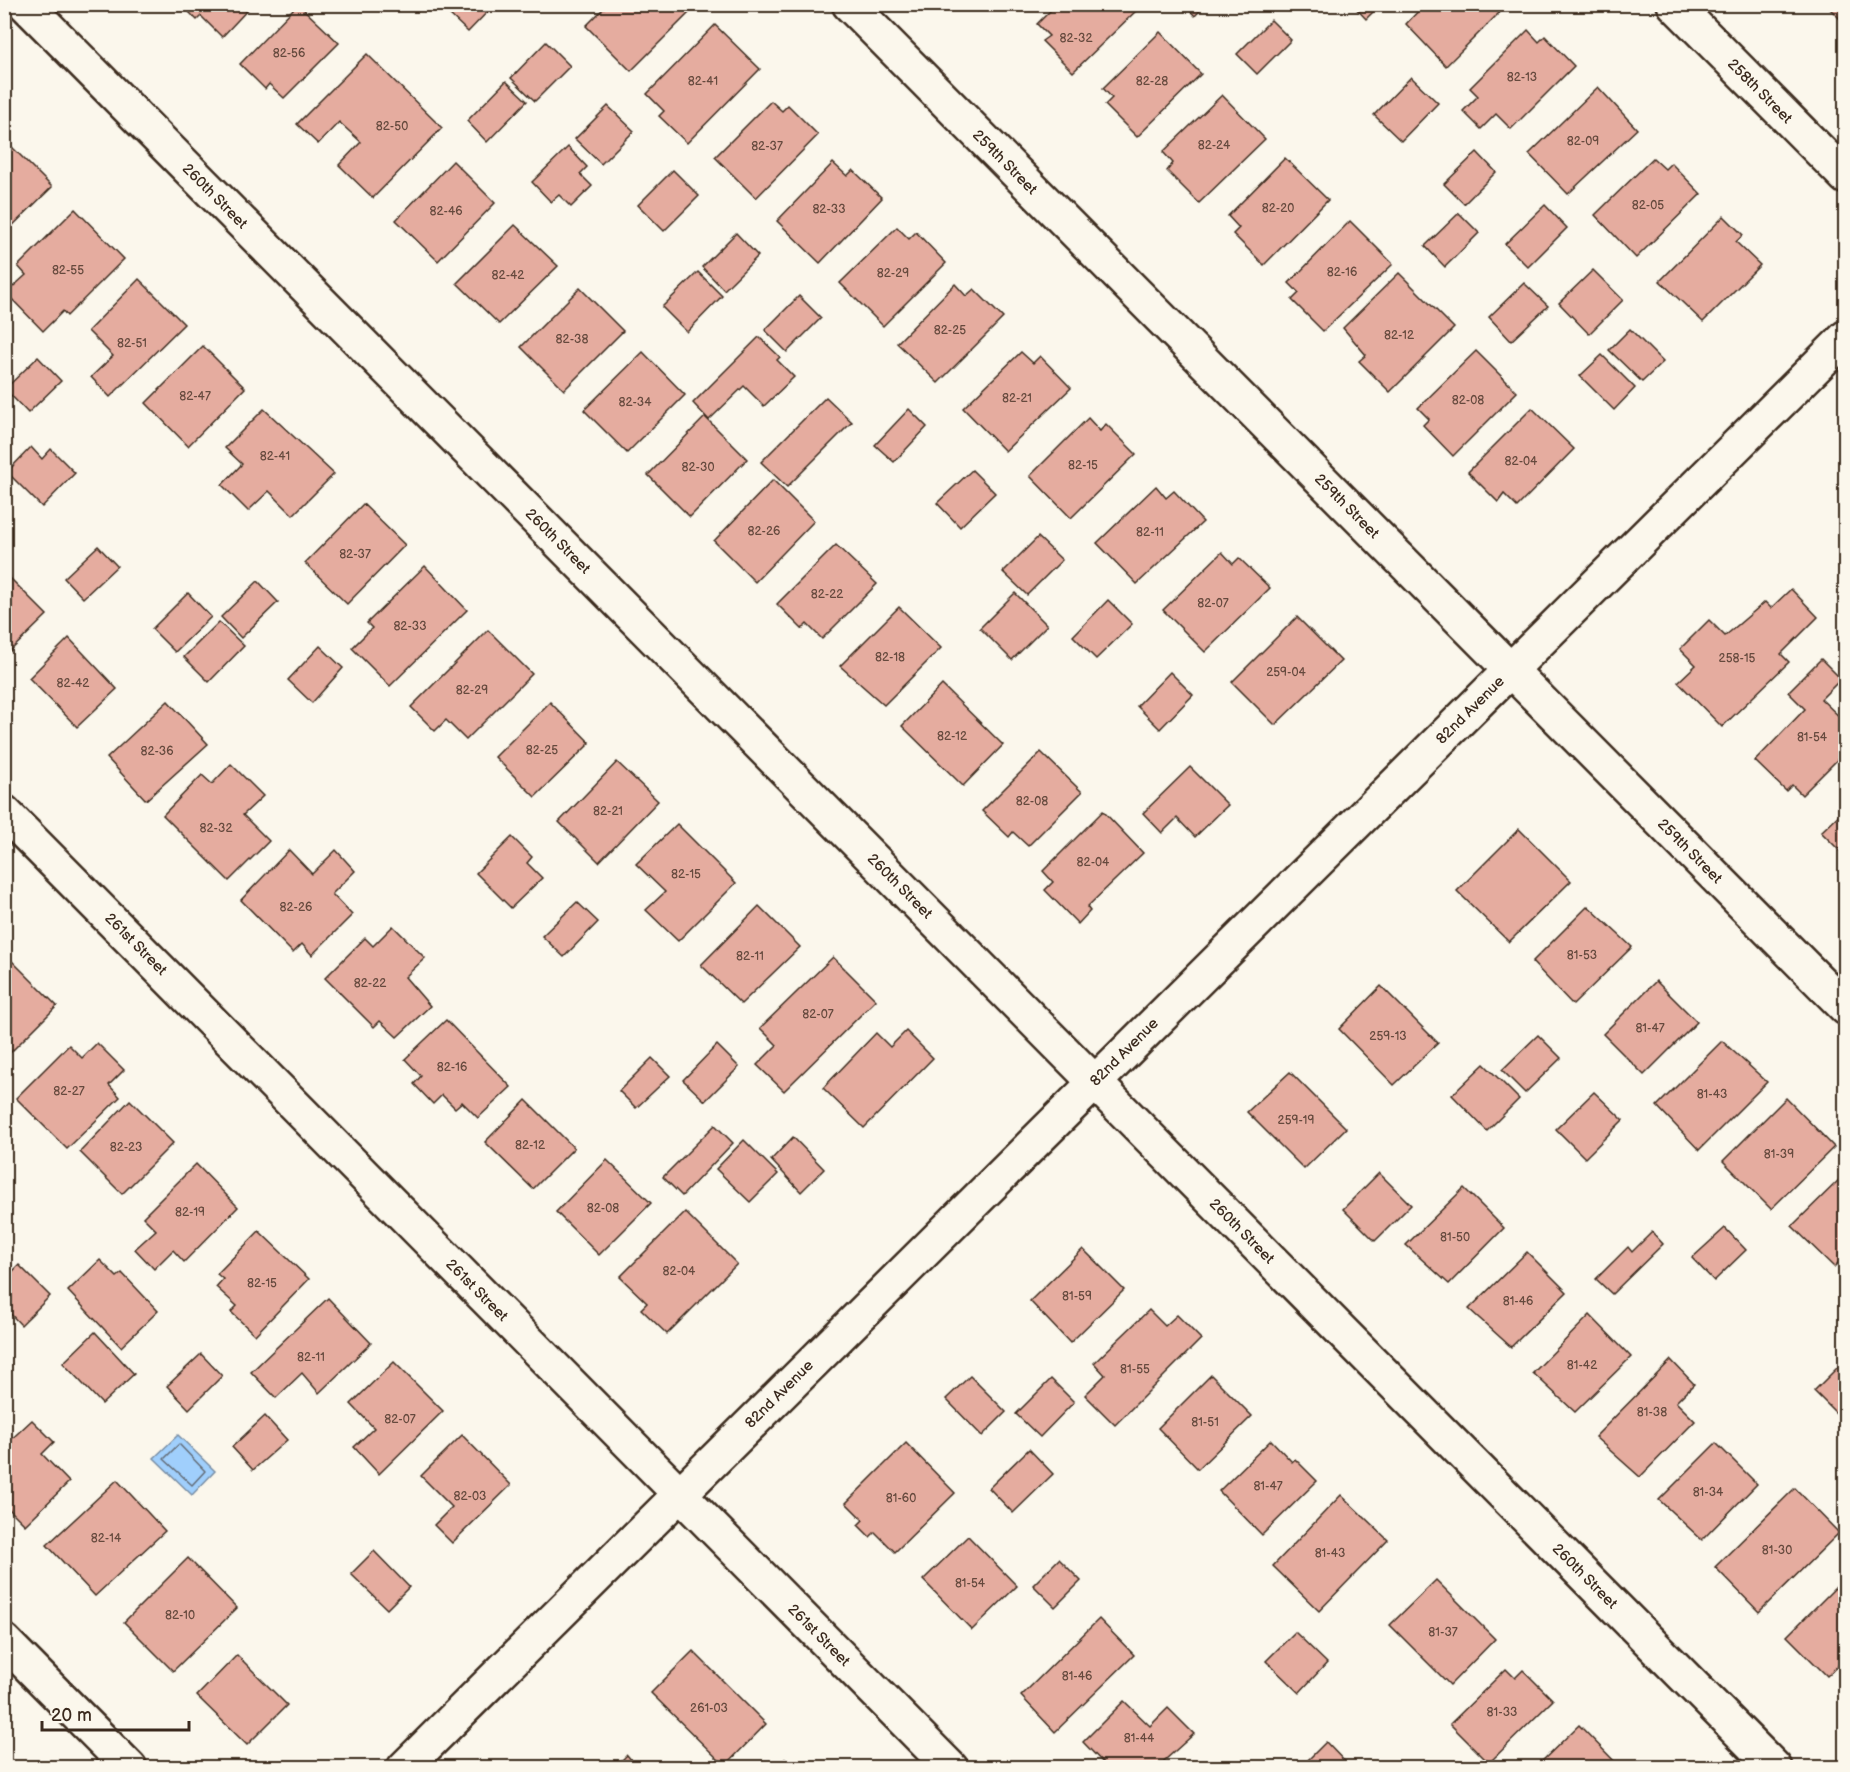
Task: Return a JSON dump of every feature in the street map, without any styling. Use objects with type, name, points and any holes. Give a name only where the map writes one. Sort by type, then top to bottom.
[{"type":"street","name":"260th Street","points":[[25,4],[1775,1767]]},
{"type":"street","name":"259th Street","points":[[849,4],[1845,1008]]},
{"type":"street","name":"258th Street","points":[[1674,4],[1845,177]]},
{"type":"street","name":"82nd Avenue","points":[[404,1767],[1845,337]]},
{"type":"street","name":"261st Street","points":[[4,812],[951,1767]]},
{"type":"street","points":[[4,1641],[130,1767]]},
{"type":"water","points":[[178,1435],[215,1471],[192,1495],[154,1458]]},
{"type":"building","points":[[181,4],[253,4],[222,37],[201,16],[197,20]]},
{"type":"building","points":[[298,4],[339,43],[284,98],[269,84],[265,89],[240,64]]},
{"type":"building","points":[[455,4],[495,4],[468,32],[447,12]]},
{"type":"building","points":[[608,4],[692,4],[695,7],[631,71],[586,26]]},
{"type":"building","points":[[1057,4],[1133,4],[1138,9],[1073,72],[1042,41],[1049,36],[1037,24]]},
{"type":"building","points":[[1184,4],[1206,4],[1195,16]]},
{"type":"building","points":[[1352,4],[1381,4],[1366,19]]},
{"type":"building","points":[[1425,4],[1508,4],[1446,66],[1406,24]]},
{"type":"building","points":[[1846,4],[1846,25],[1826,5]]},
{"type":"building","points":[[1271,20],[1291,40],[1257,74],[1237,54]]},
{"type":"building","points":[[715,25],[760,69],[687,143],[659,116],[664,111],[647,94]]},
{"type":"building","points":[[1528,30],[1539,42],[1545,36],[1574,66],[1511,129],[1496,114],[1481,129],[1463,111],[1478,96],[1470,88]]},
{"type":"building","points":[[1160,32],[1201,74],[1137,137],[1105,105],[1112,98],[1103,88]]},
{"type":"building","points":[[546,42],[570,66],[535,101],[511,78]]},
{"type":"building","points":[[367,54],[442,128],[373,198],[339,165],[361,142],[339,122],[318,144],[297,124]]},
{"type":"building","points":[[1411,77],[1438,103],[1401,141],[1374,115]]},
{"type":"building","points":[[506,81],[527,101],[487,142],[467,121]]},
{"type":"building","points":[[1598,87],[1637,129],[1568,194],[1529,154]]},
{"type":"building","points":[[1222,95],[1265,139],[1199,203],[1167,171],[1173,163],[1163,152]]},
{"type":"building","points":[[771,101],[782,111],[788,105],[818,135],[756,198],[715,157]]},
{"type":"building","points":[[608,106],[634,131],[601,164],[575,139]]},
{"type":"building","points":[[9,144],[52,187],[4,234],[4,148]]},
{"type":"building","points":[[568,147],[587,167],[580,174],[592,186],[571,207],[559,195],[551,202],[532,182]]},
{"type":"building","points":[[1477,152],[1496,172],[1464,204],[1444,184]]},
{"type":"building","points":[[1285,158],[1328,200],[1264,265],[1233,234],[1239,228],[1228,216]]},
{"type":"building","points":[[1653,158],[1665,169],[1671,163],[1701,194],[1636,258],[1595,215]]},
{"type":"building","points":[[453,161],[495,203],[438,261],[396,220]]},
{"type":"building","points":[[833,163],[847,176],[853,170],[882,198],[820,263],[777,221]]},
{"type":"building","points":[[673,170],[699,196],[664,231],[638,205]]},
{"type":"building","points":[[1545,205],[1567,228],[1528,267],[1505,244]]},
{"type":"building","points":[[75,209],[124,259],[67,316],[63,311],[43,331],[6,293],[26,275],[18,266]]},
{"type":"building","points":[[1459,213],[1479,233],[1445,267],[1425,246]]},
{"type":"building","points":[[1724,216],[1743,235],[1736,242],[1760,265],[1703,322],[1660,281]]},
{"type":"building","points":[[1350,221],[1393,264],[1323,331],[1292,300],[1299,293],[1289,283]]},
{"type":"building","points":[[515,225],[558,266],[499,324],[457,283]]},
{"type":"building","points":[[897,227],[909,239],[916,232],[946,263],[883,326],[840,283]]},
{"type":"building","points":[[736,233],[758,256],[724,290],[702,267]]},
{"type":"building","points":[[1593,270],[1623,300],[1589,334],[1559,303]]},
{"type":"building","points":[[698,272],[722,296],[687,332],[662,307]]},
{"type":"building","points":[[1399,273],[1454,328],[1390,392],[1359,361],[1366,355],[1343,328]]},
{"type":"building","points":[[139,279],[184,324],[110,397],[91,377],[113,356],[88,331]]},
{"type":"building","points":[[1524,283],[1548,306],[1511,341],[1489,317]]},
{"type":"building","points":[[955,284],[966,296],[974,289],[1003,318],[938,383],[897,343]]},
{"type":"building","points":[[580,288],[623,331],[564,390],[521,347]]},
{"type":"building","points":[[799,296],[821,318],[787,352],[765,330]]},
{"type":"building","points":[[1630,329],[1663,362],[1642,382],[1609,350]]},
{"type":"building","points":[[759,337],[780,357],[777,360],[794,377],[764,406],[744,386],[709,420],[693,403]]},
{"type":"building","points":[[203,346],[245,388],[188,446],[146,403]]},
{"type":"building","points":[[1476,351],[1517,392],[1453,456],[1423,425],[1429,419],[1418,408]]},
{"type":"building","points":[[643,352],[685,395],[627,453],[584,410]]},
{"type":"building","points":[[1021,352],[1033,363],[1040,356],[1071,388],[1005,451],[963,408]]},
{"type":"building","points":[[1602,355],[1635,388],[1614,410],[1580,376]]},
{"type":"building","points":[[38,357],[61,381],[28,413],[5,389]]},
{"type":"building","points":[[826,397],[852,422],[787,487],[761,462]]},
{"type":"building","points":[[1532,408],[1574,449],[1517,507],[1504,494],[1498,502],[1468,472]]},
{"type":"building","points":[[264,409],[334,474],[293,515],[269,491],[248,511],[222,485],[242,464],[225,448]]},
{"type":"building","points":[[909,409],[927,427],[894,462],[875,445]]},
{"type":"building","points":[[705,417],[747,459],[690,517],[648,475]]},
{"type":"building","points":[[1088,418],[1100,431],[1106,424],[1136,454],[1071,518],[1030,476]]},
{"type":"building","points":[[31,447],[42,459],[51,449],[75,473],[42,507],[7,472]]},
{"type":"building","points":[[972,470],[995,493],[960,527],[937,503]]},
{"type":"building","points":[[773,480],[814,521],[755,582],[714,541]]},
{"type":"building","points":[[1156,486],[1166,498],[1174,491],[1203,522],[1137,584],[1097,543]]},
{"type":"building","points":[[363,504],[405,545],[347,604],[305,563]]},
{"type":"building","points":[[1038,537],[1062,560],[1027,595],[1003,572]]},
{"type":"building","points":[[836,545],[877,584],[822,639],[807,624],[802,629],[777,604]]},
{"type":"building","points":[[98,546],[117,566],[83,598],[64,578]]},
{"type":"building","points":[[1222,552],[1233,564],[1239,558],[1270,588],[1205,652],[1163,610]]},
{"type":"building","points":[[425,566],[467,610],[390,686],[352,648],[372,628],[367,623]]},
{"type":"building","points":[[4,572],[47,615],[7,654],[4,652]]},
{"type":"building","points":[[258,581],[278,602],[241,638],[221,617]]},
{"type":"building","points":[[1791,589],[1818,617],[1781,654],[1789,662],[1722,727],[1678,682],[1696,665],[1680,649],[1709,620],[1725,636],[1765,602],[1771,608]]},
{"type":"building","points":[[188,593],[211,617],[175,652],[152,629]]},
{"type":"building","points":[[1015,593],[1047,625],[1012,660],[980,628]]},
{"type":"building","points":[[1108,600],[1132,624],[1096,659],[1073,636]]},
{"type":"building","points":[[899,607],[941,648],[884,705],[840,666]]},
{"type":"building","points":[[1297,617],[1341,661],[1275,725],[1232,682]]},
{"type":"building","points":[[219,622],[244,646],[209,682],[184,657]]},
{"type":"building","points":[[488,630],[532,674],[466,740],[446,720],[435,731],[411,707]]},
{"type":"building","points":[[69,638],[117,689],[77,727],[29,678]]},
{"type":"building","points":[[320,646],[343,668],[312,703],[288,680]]},
{"type":"building","points":[[1821,659],[1841,679],[1821,699],[1846,723],[1846,751],[1802,795],[1792,785],[1786,791],[1755,761],[1805,709],[1788,692]]},
{"type":"building","points":[[1170,672],[1193,695],[1160,729],[1137,706]]},
{"type":"building","points":[[942,685],[1003,745],[963,786],[902,726]]},
{"type":"building","points":[[168,701],[208,744],[146,800],[107,758]]},
{"type":"building","points":[[550,702],[590,743],[535,797],[495,757]]},
{"type":"building","points":[[1041,752],[1082,792],[1028,846],[1013,832],[1009,837],[982,811]]},
{"type":"building","points":[[617,762],[658,801],[599,862],[559,822]]},
{"type":"building","points":[[231,764],[263,796],[243,815],[269,841],[229,881],[163,815],[202,775],[212,784]]},
{"type":"building","points":[[1190,767],[1228,805],[1195,837],[1177,818],[1162,833],[1143,813]]},
{"type":"building","points":[[1846,808],[1846,855],[1844,855],[1821,832]]},
{"type":"building","points":[[1103,811],[1143,853],[1087,907],[1090,911],[1078,924],[1045,890],[1053,882],[1043,871]]},
{"type":"building","points":[[677,824],[736,883],[678,941],[646,910],[665,892],[636,864]]},
{"type":"building","points":[[1519,829],[1571,881],[1509,942],[1457,891]]},
{"type":"building","points":[[512,837],[532,857],[527,863],[542,878],[511,908],[476,873]]},
{"type":"building","points":[[289,850],[312,874],[336,850],[355,871],[332,894],[352,915],[312,955],[302,944],[293,953],[241,900]]},
{"type":"building","points":[[577,902],[598,922],[564,957],[542,936]]},
{"type":"building","points":[[759,906],[800,947],[741,1004],[701,965]]},
{"type":"building","points":[[1588,906],[1632,947],[1573,1005],[1532,962]]},
{"type":"building","points":[[393,926],[425,958],[405,977],[430,1006],[397,1037],[380,1021],[374,1027],[325,978],[365,938],[373,946]]},
{"type":"building","points":[[833,957],[876,1000],[784,1091],[757,1065],[777,1045],[760,1028]]},
{"type":"building","points":[[12,961],[57,1006],[4,1059],[4,968]]},
{"type":"building","points":[[1656,981],[1697,1022],[1644,1075],[1603,1034]]},
{"type":"building","points":[[1381,986],[1438,1043],[1394,1085],[1339,1029]]},
{"type":"building","points":[[446,1020],[511,1087],[478,1118],[462,1102],[455,1108],[442,1095],[433,1104],[414,1084],[421,1076],[405,1059]]},
{"type":"building","points":[[906,1031],[933,1058],[864,1128],[823,1088],[876,1033],[890,1047]]},
{"type":"building","points":[[1538,1035],[1561,1058],[1525,1093],[1502,1070]]},
{"type":"building","points":[[1722,1041],[1767,1082],[1699,1150],[1657,1106]]},
{"type":"building","points":[[97,1043],[124,1070],[109,1085],[120,1097],[67,1149],[16,1098],[69,1045],[82,1058]]},
{"type":"building","points":[[717,1045],[739,1067],[705,1101],[683,1080]]},
{"type":"building","points":[[652,1058],[670,1076],[636,1108],[619,1091]]},
{"type":"building","points":[[1484,1064],[1519,1099],[1487,1131],[1452,1095]]},
{"type":"building","points":[[1290,1072],[1346,1128],[1304,1169],[1247,1112]]},
{"type":"building","points":[[1594,1092],[1623,1120],[1585,1158],[1556,1129]]},
{"type":"building","points":[[1786,1098],[1834,1147],[1771,1209],[1723,1161]]},
{"type":"building","points":[[130,1100],[173,1143],[122,1194],[80,1152]]},
{"type":"building","points":[[526,1100],[574,1148],[533,1189],[485,1142]]},
{"type":"building","points":[[715,1125],[733,1143],[682,1196],[663,1177]]},
{"type":"building","points":[[793,1137],[824,1169],[801,1192],[771,1160]]},
{"type":"building","points":[[744,1140],[778,1174],[750,1202],[716,1169]]},
{"type":"building","points":[[607,1160],[651,1203],[599,1255],[556,1212]]},
{"type":"building","points":[[196,1164],[238,1207],[184,1262],[173,1250],[154,1269],[135,1249],[156,1230],[143,1217]]},
{"type":"building","points":[[1379,1173],[1411,1205],[1375,1241],[1343,1209]]},
{"type":"building","points":[[1846,1173],[1846,1255],[1834,1267],[1792,1226]]},
{"type":"building","points":[[1464,1188],[1504,1228],[1449,1284],[1406,1245]]},
{"type":"building","points":[[685,1212],[737,1264],[667,1334],[641,1309],[647,1303],[620,1277]]},
{"type":"building","points":[[1725,1228],[1746,1250],[1714,1281],[1692,1258]]},
{"type":"building","points":[[259,1231],[309,1279],[255,1335],[231,1312],[237,1306],[216,1287],[223,1279],[217,1274]]},
{"type":"building","points":[[1652,1232],[1663,1244],[1612,1294],[1596,1279],[1628,1247],[1632,1252]]},
{"type":"building","points":[[1083,1249],[1124,1290],[1070,1343],[1030,1301]]},
{"type":"building","points":[[1527,1252],[1567,1292],[1511,1347],[1469,1309]]},
{"type":"building","points":[[100,1260],[117,1277],[122,1273],[158,1311],[121,1347],[68,1291]]},
{"type":"building","points":[[19,1265],[50,1296],[21,1325],[4,1307],[4,1280]]},
{"type":"building","points":[[328,1298],[371,1343],[319,1393],[302,1373],[276,1398],[251,1372]]},
{"type":"building","points":[[1149,1310],[1165,1326],[1177,1315],[1201,1339],[1115,1425],[1085,1395],[1105,1375],[1094,1363]]},
{"type":"building","points":[[1590,1315],[1631,1357],[1575,1412],[1533,1373]]},
{"type":"building","points":[[95,1332],[134,1374],[102,1404],[63,1363]]},
{"type":"building","points":[[201,1354],[222,1376],[189,1409],[167,1386]]},
{"type":"building","points":[[1846,1359],[1846,1412],[1840,1417],[1814,1391]]},
{"type":"building","points":[[1671,1360],[1694,1384],[1676,1402],[1695,1421],[1640,1477],[1595,1437]]},
{"type":"building","points":[[394,1362],[443,1411],[379,1474],[354,1447],[374,1428],[351,1404]]},
{"type":"building","points":[[1211,1375],[1252,1416],[1198,1469],[1158,1428]]},
{"type":"building","points":[[970,1376],[1006,1412],[982,1436],[946,1399]]},
{"type":"building","points":[[1051,1379],[1074,1402],[1040,1437],[1016,1414]]},
{"type":"building","points":[[265,1416],[287,1440],[253,1470],[232,1447]]},
{"type":"building","points":[[32,1420],[54,1442],[42,1454],[69,1482],[25,1525],[4,1504],[4,1446]]},
{"type":"building","points":[[462,1435],[511,1485],[452,1543],[434,1525],[452,1507],[421,1476]]},
{"type":"building","points":[[1271,1440],[1292,1462],[1295,1459],[1317,1481],[1262,1535],[1219,1491]]},
{"type":"building","points":[[906,1443],[955,1493],[895,1552],[875,1532],[870,1537],[858,1525],[863,1520],[846,1503]]},
{"type":"building","points":[[1716,1443],[1757,1484],[1702,1540],[1659,1500]]},
{"type":"building","points":[[1029,1449],[1053,1474],[1013,1513],[989,1488]]},
{"type":"building","points":[[117,1480],[165,1531],[95,1596],[47,1545]]},
{"type":"building","points":[[1795,1488],[1839,1533],[1759,1612],[1715,1567]]},
{"type":"building","points":[[1341,1495],[1388,1540],[1319,1611],[1273,1566]]},
{"type":"building","points":[[968,1536],[1017,1586],[972,1630],[923,1580]]},
{"type":"building","points":[[374,1551],[409,1587],[387,1609],[351,1574]]},
{"type":"building","points":[[188,1558],[237,1608],[173,1671],[124,1622]]},
{"type":"building","points":[[1059,1559],[1081,1581],[1055,1607],[1033,1585]]},
{"type":"building","points":[[1846,1577],[1846,1658],[1827,1676],[1787,1636]]},
{"type":"building","points":[[1436,1580],[1495,1639],[1450,1685],[1390,1625]]},
{"type":"building","points":[[1099,1619],[1134,1655],[1055,1732],[1021,1696]]},
{"type":"building","points":[[1295,1632],[1327,1663],[1299,1693],[1266,1661]]},
{"type":"building","points":[[693,1651],[766,1724],[725,1766],[651,1693]]},
{"type":"building","points":[[237,1655],[287,1705],[247,1745],[197,1696]]},
{"type":"building","points":[[1506,1669],[1515,1678],[1523,1670],[1553,1700],[1489,1763],[1450,1724]]},
{"type":"building","points":[[1124,1701],[1150,1726],[1168,1708],[1194,1734],[1156,1768],[1108,1768],[1083,1742]]},
{"type":"building","points":[[1579,1725],[1621,1768],[1535,1768]]},
{"type":"building","points":[[1326,1742],[1350,1767],[1300,1768]]},
{"type":"building","points":[[627,1755],[638,1768],[614,1768]]},
{"type":"building","points":[[785,1759],[793,1768],[777,1768]]}]
